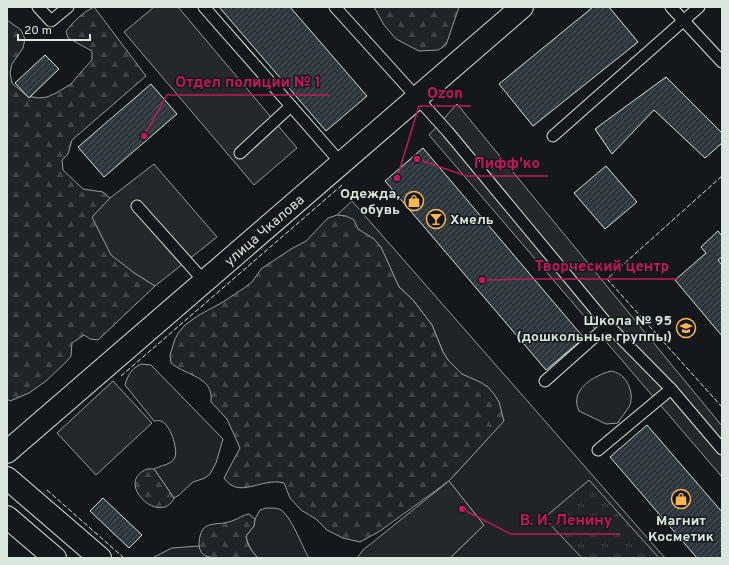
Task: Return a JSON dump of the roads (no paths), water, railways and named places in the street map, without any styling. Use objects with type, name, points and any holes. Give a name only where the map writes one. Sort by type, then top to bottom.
[{"type":"street","name":"улица Чкалова","points":[[7,452],[522,7]]},
{"type":"street","points":[[7,478],[100,558]]},
{"type":"street","points":[[7,517],[56,558]]},
{"type":"lane","points":[[38,7],[50,21],[68,7]]},
{"type":"lane","points":[[204,7],[341,162]]},
{"type":"lane","points":[[335,7],[448,132],[608,325],[671,389],[722,449]]},
{"type":"lane","points":[[671,7],[722,62]]},
{"type":"lane","points":[[553,136],[699,7]]},
{"type":"lane","points":[[240,152],[291,106]]},
{"type":"lane","points":[[137,206],[205,282]]},
{"type":"lane","points":[[545,380],[608,325]]},
{"type":"lane","points":[[598,450],[671,389]]},
{"type":"place","name":"Отдел полиции № 1","points":[[144,136]]},
{"type":"place","name":"Пифф'ко","points":[[417,159]]},
{"type":"place","name":"Ozon","points":[[397,178]]},
{"type":"place","name":"Одежда, обувь","points":[[414,201]]},
{"type":"place","name":"Хмель","points":[[436,219]]},
{"type":"place","name":"Творческий центр","points":[[482,280]]},
{"type":"place","name":"Школа № 95 (дошкольные группы)","points":[[686,328]]},
{"type":"place","name":"Магнит Косметик","points":[[681,499]]},
{"type":"place","name":"В. И. Ленину","points":[[462,509]]}]
